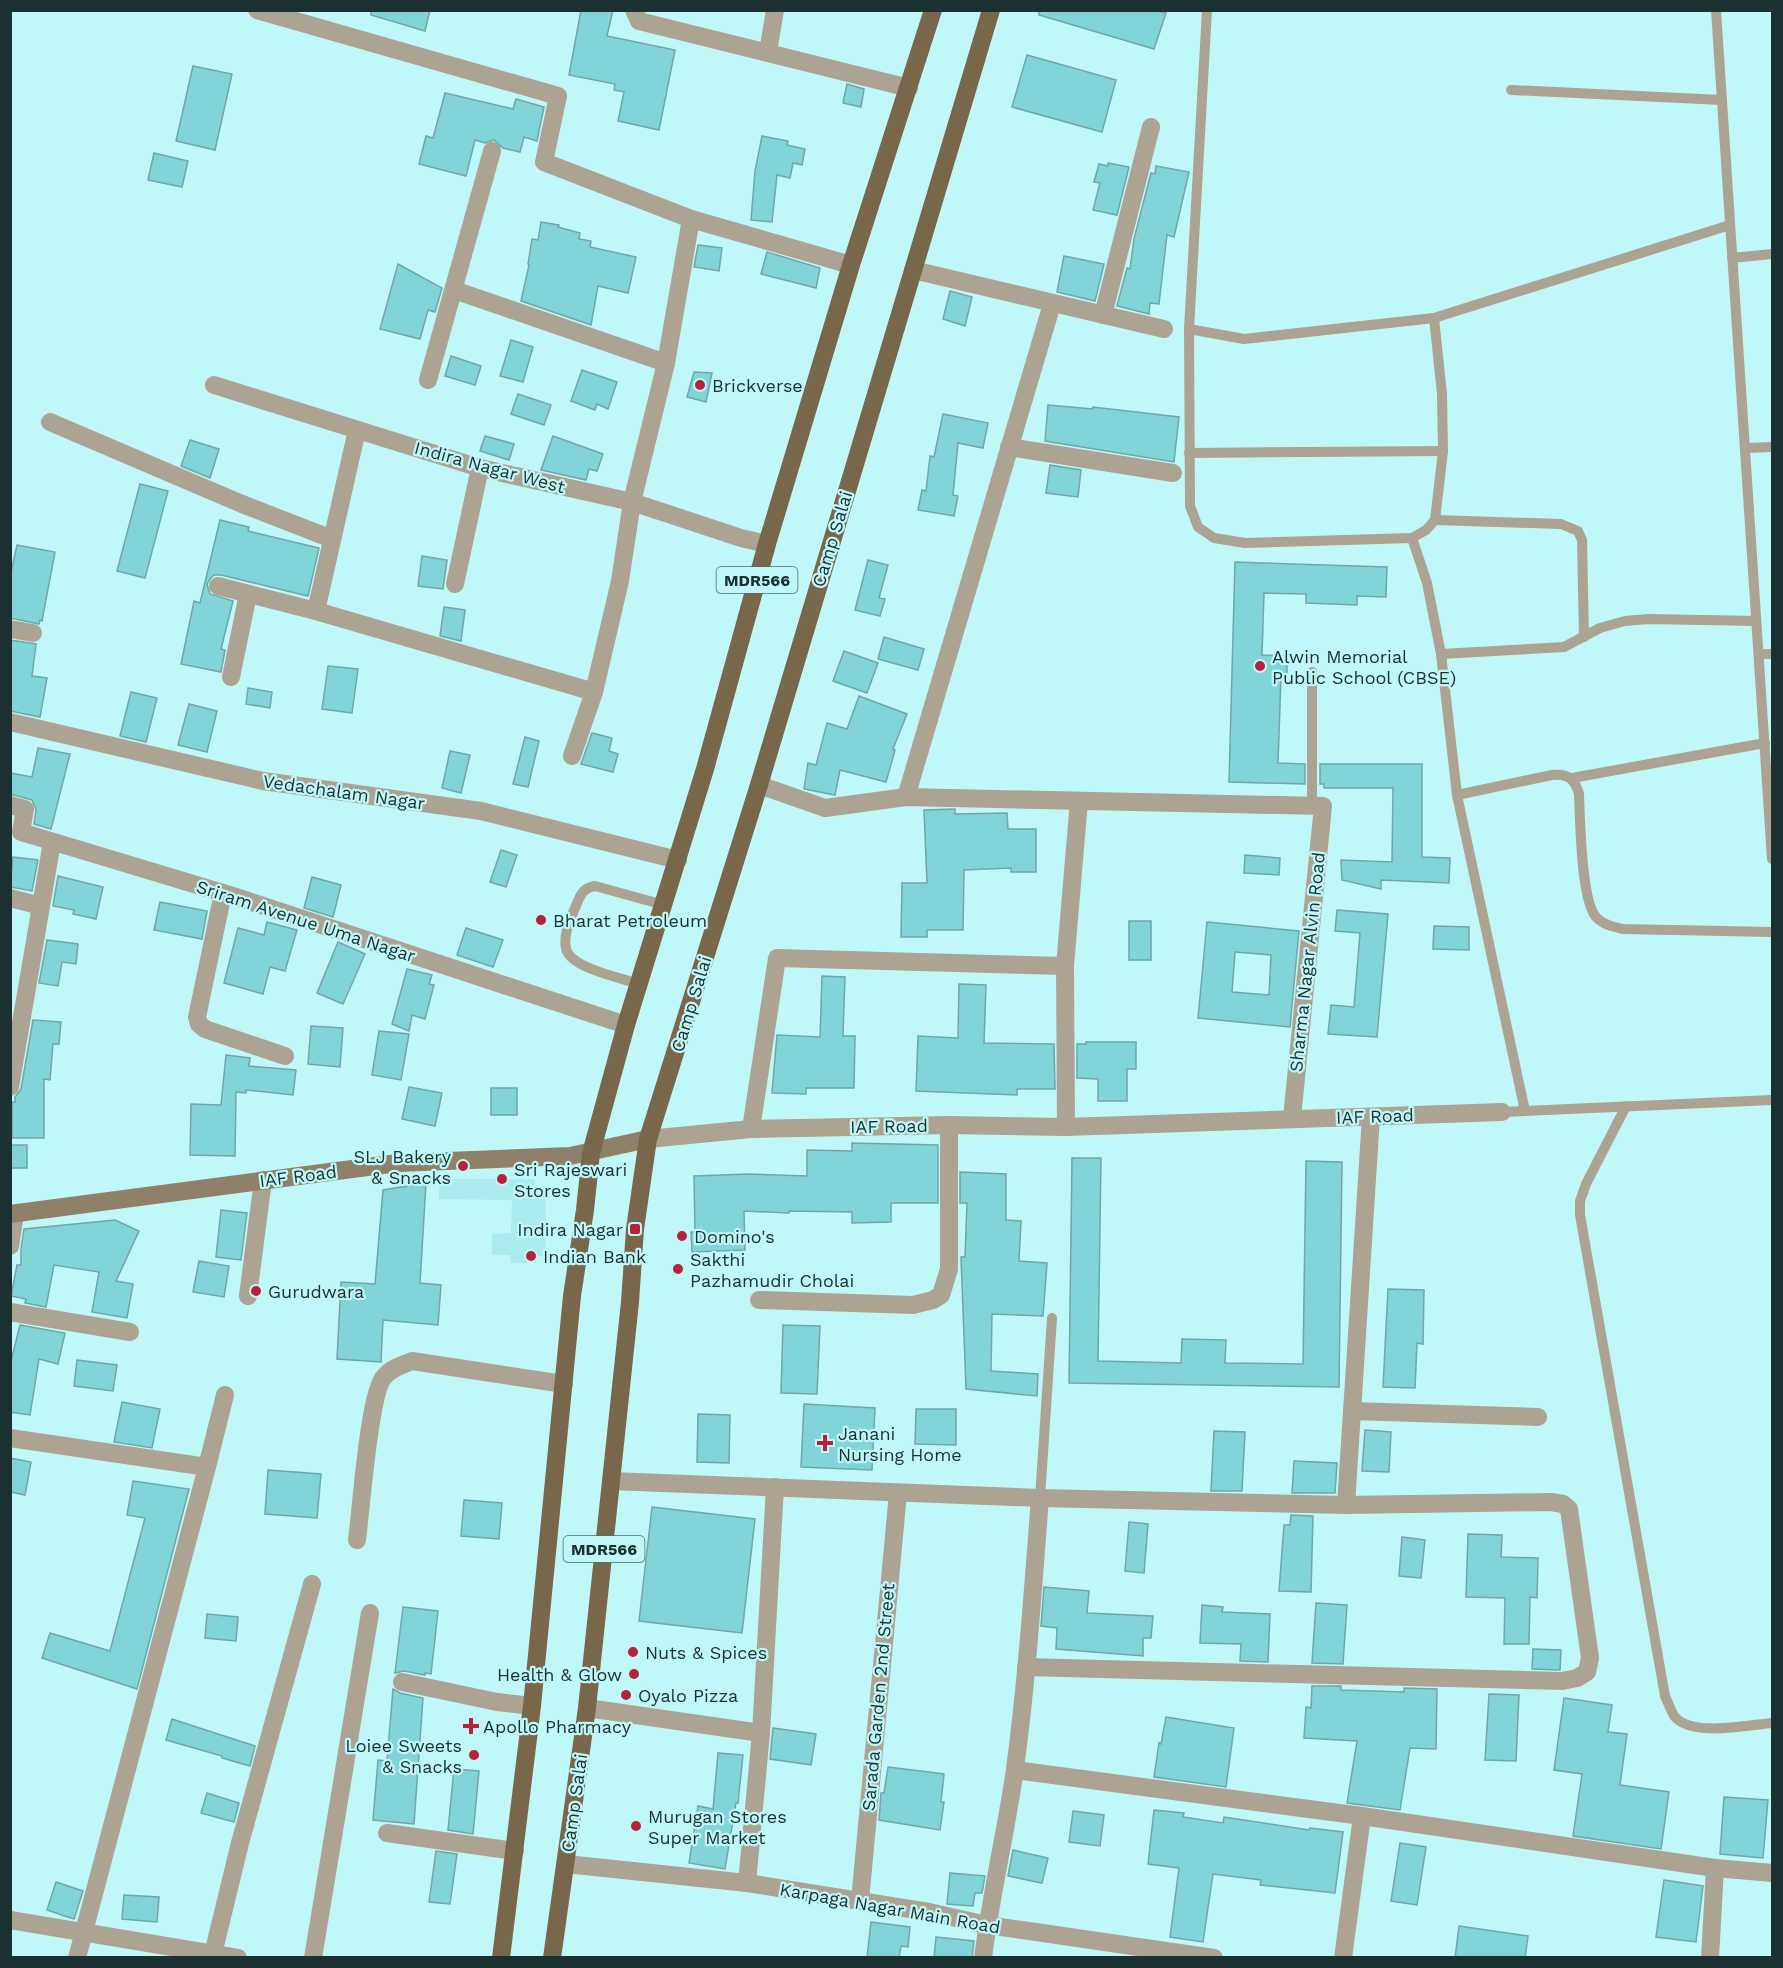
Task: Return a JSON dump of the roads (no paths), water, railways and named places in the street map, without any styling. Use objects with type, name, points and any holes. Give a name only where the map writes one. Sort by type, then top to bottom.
[{"type":"main road","name":"MDR566","points":[[501,1958],[532,1706],[572,1296],[591,1153],[626,1024],[678,860],[767,544],[851,265],[933,10]]},
{"type":"main road","name":"Camp Salai","points":[[552,1958],[587,1708],[630,1302],[635,1229],[648,1139],[759,785],[991,10]]},
{"type":"street","points":[[257,10],[558,96],[544,162],[691,219],[851,265]]},
{"type":"street","points":[[634,10],[639,21],[909,88]]},
{"type":"street","points":[[768,52],[775,10]]},
{"type":"street","points":[[1103,315],[1152,126]]},
{"type":"street","points":[[428,380],[492,151]]},
{"type":"street","points":[[572,756],[594,692],[620,581],[632,502],[666,363],[691,219]]},
{"type":"street","points":[[913,270],[1164,329]]},
{"type":"street","points":[[454,290],[666,363]]},
{"type":"street","points":[[906,797],[1052,304]]},
{"type":"street","name":"Indira Nagar West","points":[[214,385],[480,468],[632,502],[741,538],[767,544]]},
{"type":"street","points":[[50,422],[242,504],[332,539]]},
{"type":"street","points":[[316,610],[357,430]]},
{"type":"street","points":[[1009,447],[1173,474]]},
{"type":"street","points":[[455,584],[480,468]]},
{"type":"street","points":[[218,586],[316,610],[594,692]]},
{"type":"street","points":[[231,676],[248,594]]},
{"type":"street","points":[[10,629],[33,633]]},
{"type":"street","name":"Vedachalam Nagar","points":[[10,722],[263,781],[481,811],[678,860]]},
{"type":"street","points":[[759,785],[825,807],[906,797],[1317,806]]},
{"type":"street","points":[[1066,1126],[1065,966],[1079,801]]},
{"type":"street","name":"Sriram Avenue Uma Nagar","points":[[10,805],[25,809],[21,832],[223,893],[626,1024]]},
{"type":"street","name":"Sharma Nagar Alvin Road","points":[[1292,1118],[1317,806]]},
{"type":"street","points":[[10,1087],[52,842]]},
{"type":"street","points":[[223,893],[197,1017],[199,1024],[205,1029],[285,1056]]},
{"type":"street","points":[[10,898],[41,906]]},
{"type":"street","points":[[751,1129],[777,958],[1065,966]]},
{"type":"street","name":"IAF Road","points":[[13,1214],[398,1163],[570,1156],[648,1139],[751,1129],[949,1125],[1066,1126],[1502,1112]]},
{"type":"street","points":[[1346,1506],[1371,1117]]},
{"type":"street","points":[[759,1300],[913,1305],[933,1300],[941,1295],[949,1269],[949,1125]]},
{"type":"street","points":[[248,1296],[263,1180]]},
{"type":"street","points":[[10,1246],[13,1214]]},
{"type":"street","points":[[10,1312],[130,1332]]},
{"type":"street","points":[[357,1540],[374,1401],[383,1377],[396,1367],[412,1361],[564,1384]]},
{"type":"street","points":[[77,1958],[225,1395]]},
{"type":"street","points":[[1352,1411],[1538,1417]]},
{"type":"street","points":[[10,1438],[207,1467]]},
{"type":"street","points":[[611,1481],[1040,1498],[1346,1506],[1542,1502],[1563,1504],[1569,1509],[1590,1658],[1587,1672],[1577,1678],[1562,1681],[1026,1667]]},
{"type":"street","points":[[747,1883],[761,1733],[775,1487]]},
{"type":"street","name":"Sarada Garden 2nd Street","points":[[860,1901],[898,1492]]},
{"type":"street","points":[[983,1958],[1015,1770],[1040,1498]]},
{"type":"street","points":[[213,1955],[240,1843],[312,1584]]},
{"type":"street","points":[[313,1958],[370,1613]]},
{"type":"street","points":[[402,1682],[497,1702],[532,1706]]},
{"type":"street","points":[[587,1708],[761,1733]]},
{"type":"street","points":[[1015,1770],[1362,1816],[1715,1868],[1773,1873]]},
{"type":"street","points":[[1342,1958],[1362,1816]]},
{"type":"street","points":[[387,1833],[514,1851]]},
{"type":"street","name":"Karpaga Nagar Main Road","points":[[566,1864],[747,1883],[929,1912],[987,1925],[1214,1958]]},
{"type":"street","points":[[1710,1958],[1715,1868]]},
{"type":"street","points":[[10,1920],[238,1958]]},
{"type":"lane","points":[[1207,10],[1189,329],[1190,506],[1198,527],[1214,538],[1245,543],[1412,538],[1426,530],[1435,520],[1443,451],[1442,394],[1434,318]]},
{"type":"lane","points":[[1716,10],[1773,859]]},
{"type":"lane","points":[[1511,90],[1722,100]]},
{"type":"lane","points":[[1189,329],[1244,339],[1434,318],[1730,225]]},
{"type":"lane","points":[[1732,258],[1773,254]]},
{"type":"lane","points":[[1745,448],[1773,447]]},
{"type":"lane","points":[[1189,453],[1443,451]]},
{"type":"lane","points":[[1435,520],[1561,524],[1578,531],[1582,540],[1584,637]]},
{"type":"lane","points":[[1412,538],[1427,583],[1442,654],[1457,795],[1525,1111]]},
{"type":"lane","points":[[1442,654],[1564,647],[1600,628],[1625,621],[1648,619],[1756,621]]},
{"type":"lane","points":[[1759,654],[1773,654]]},
{"type":"lane","points":[[1312,672],[1317,806]]},
{"type":"lane","points":[[1457,795],[1552,775],[1565,775],[1572,778],[1765,743]]},
{"type":"lane","points":[[1572,778],[1579,794],[1582,855],[1590,908],[1596,918],[1623,929],[1773,932]]},
{"type":"lane","points":[[639,984],[583,966],[573,960],[566,951],[565,940],[572,917],[581,893],[587,887],[595,886],[664,905]]},
{"type":"lane","name":"IAF Road","points":[[1502,1112],[1773,1100]]},
{"type":"lane","points":[[1626,1106],[1586,1184],[1580,1201],[1580,1215],[1665,1696],[1675,1717],[1689,1727],[1704,1729],[1773,1723]]},
{"type":"lane","points":[[1040,1498],[1052,1318]]},
{"type":"place","name":"Brickverse","points":[[700,385]]},
{"type":"place","name":"Alwin Memorial Public School (CBSE)","points":[[1260,666]]},
{"type":"place","name":"Bharat Petroleum","points":[[541,920]]},
{"type":"place","name":"SLJ Bakery & Snacks","points":[[463,1166]]},
{"type":"place","name":"Sri Rajeswari Stores","points":[[502,1179]]},
{"type":"place","name":"Indira Nagar","points":[[635,1229]]},
{"type":"place","name":"Domino's","points":[[682,1236]]},
{"type":"place","name":"Indian Bank","points":[[531,1256]]},
{"type":"place","name":"Sakthi Pazhamudir Cholai","points":[[678,1269]]},
{"type":"place","name":"Gurudwara","points":[[256,1291]]},
{"type":"place","name":"Janani Nursing Home","points":[[825,1443]]},
{"type":"place","name":"Nuts & Spices","points":[[633,1652]]},
{"type":"place","name":"Health & Glow","points":[[634,1674]]},
{"type":"place","name":"Oyalo Pizza","points":[[626,1695]]},
{"type":"place","name":"Apollo Pharmacy","points":[[471,1726]]},
{"type":"place","name":"Loiee Sweets & Snacks","points":[[474,1755]]},
{"type":"place","name":"Murugan Stores Super Market","points":[[636,1826]]}]
